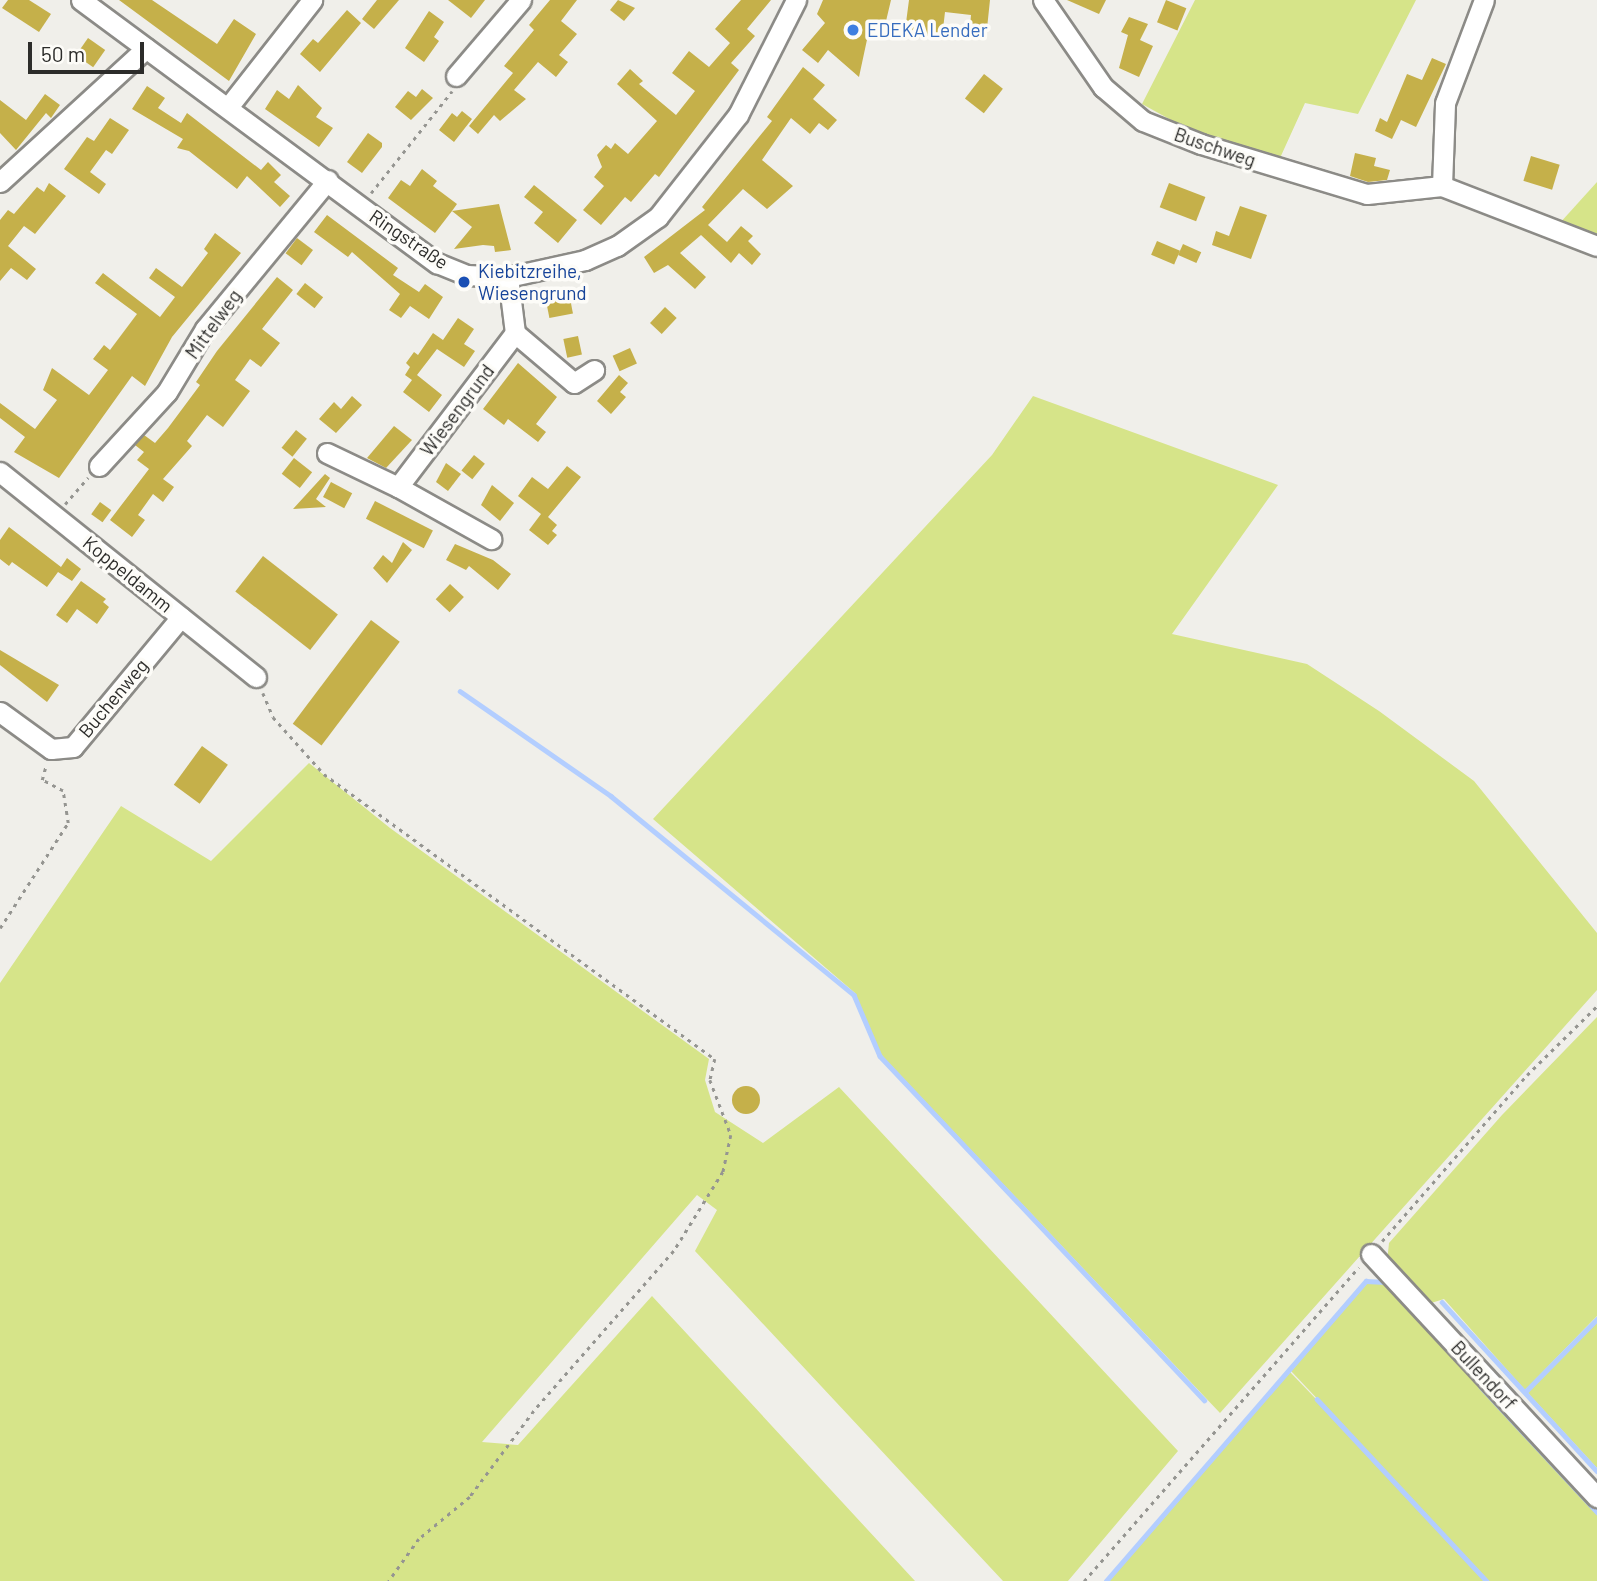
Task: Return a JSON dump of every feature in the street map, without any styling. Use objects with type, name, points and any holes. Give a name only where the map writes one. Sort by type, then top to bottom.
[{"type":"street","name":"Ringstraße","points":[[81,0],[229,106],[437,263],[467,275],[508,277],[585,260],[617,247],[658,216],[738,115],[796,0]]},
{"type":"street","points":[[229,106],[312,0]]},
{"type":"street","points":[[456,76],[521,0]]},
{"type":"street","name":"Buschweg","points":[[1043,0],[1103,87],[1143,121],[1201,144],[1367,194],[1442,186],[1597,246]]},
{"type":"street","points":[[1442,186],[1445,103],[1484,0]]},
{"type":"street","points":[[2,176],[146,48]]},
{"type":"street","name":"Mittelweg","points":[[99,466],[167,392],[205,329],[328,180]]},
{"type":"street","points":[[508,277],[515,333],[574,383],[594,370]]},
{"type":"street","name":"Wiesengrund","points":[[398,487],[515,333]]},
{"type":"street","points":[[327,453],[398,487],[491,540]]},
{"type":"street","name":"Koppeldamm","points":[[0,472],[256,677]]},
{"type":"street","name":"Buchenweg","points":[[51,749],[73,747],[181,617]]},
{"type":"street","points":[[0,712],[51,749]]},
{"type":"street","name":"Bullendorf","points":[[1371,1254],[1597,1497]]},
{"type":"path","points":[[361,207],[454,90],[456,76]]},
{"type":"path","points":[[69,499],[99,466]]},
{"type":"path","points":[[256,677],[274,717],[324,774],[715,1059],[710,1080],[731,1135],[723,1172],[694,1223],[534,1411],[470,1497],[419,1539],[389,1581]]},
{"type":"path","points":[[0,928],[68,823],[63,791],[42,780],[51,749]]},
{"type":"path","points":[[1084,1581],[1527,1075],[1597,1006]]},
{"type":"green space","points":[[1195,0],[1416,0],[1358,114],[1305,103],[1280,158],[1202,137],[1142,104]]},
{"type":"green space","points":[[1597,182],[1597,237],[1559,224]]},
{"type":"green space","points":[[1033,396],[1278,485],[1172,634],[1307,664],[1379,711],[1474,781],[1597,933],[1597,990],[1220,1413],[881,1055],[855,993],[653,819],[992,455]]},
{"type":"green space","points":[[309,763],[390,828],[709,1059],[705,1080],[715,1112],[763,1143],[839,1087],[1178,1451],[1068,1581],[1003,1581],[695,1251],[717,1210],[697,1195],[482,1442],[518,1445],[652,1296],[915,1581],[0,1581],[0,983],[121,806],[211,861]]},
{"type":"green space","points":[[1597,1017],[1597,1316],[1525,1390],[1444,1299],[1428,1304],[1387,1262],[1389,1243],[1502,1115]]},
{"type":"green space","points":[[1383,1282],[1597,1515],[1597,1581],[1489,1581],[1291,1371],[1366,1283]]},
{"type":"green space","points":[[1597,1320],[1597,1468],[1527,1392]]},
{"type":"green space","points":[[1290,1372],[1316,1399],[1486,1581],[1108,1581]]},
{"type":"building","points":[[8,0],[29,0],[51,14],[39,32],[2,8]]},
{"type":"building","points":[[119,0],[152,0],[217,44],[234,19],[256,34],[229,81]]},
{"type":"building","points":[[377,0],[399,0],[374,29],[362,19]]},
{"type":"building","points":[[448,0],[485,0],[471,18]]},
{"type":"building","points":[[550,0],[577,0],[561,21],[577,34],[559,55],[568,62],[556,77],[538,62],[514,90],[526,99],[500,121],[494,115],[478,134],[469,126],[513,73],[504,66],[534,30],[529,25]]},
{"type":"building","points":[[618,0],[635,8],[624,21],[610,10]]},
{"type":"building","points":[[741,0],[771,0],[747,29],[755,36],[731,63],[739,70],[659,177],[655,174],[631,202],[625,197],[601,225],[583,210],[604,186],[594,177],[602,167],[597,155],[606,145],[611,149],[615,143],[628,154],[657,121],[617,84],[630,69],[643,81],[639,84],[676,115],[695,91],[672,73],[689,51],[709,67],[730,43],[715,29]]},
{"type":"building","points":[[823,0],[891,0],[882,38],[868,35],[859,77],[828,50],[818,63],[802,50],[825,23],[817,14]]},
{"type":"building","points":[[909,0],[990,0],[986,38],[969,36],[971,15],[945,12],[942,38],[904,38]]},
{"type":"building","points":[[1067,0],[1106,0],[1099,14]]},
{"type":"building","points":[[1166,0],[1186,8],[1177,30],[1157,22]]},
{"type":"building","points":[[347,10],[361,23],[320,72],[300,54],[313,39],[318,43]]},
{"type":"building","points":[[429,11],[444,22],[434,37],[439,41],[424,62],[405,48]]},
{"type":"building","points":[[1129,17],[1148,24],[1140,40],[1153,46],[1139,77],[1119,68],[1128,35],[1121,32]]},
{"type":"building","points":[[88,38],[105,50],[93,67],[76,55]]},
{"type":"building","points":[[1432,58],[1446,64],[1416,127],[1401,120],[1392,139],[1375,131],[1380,118],[1387,122],[1407,74],[1422,80]]},
{"type":"building","points":[[803,67],[825,85],[813,99],[837,120],[828,130],[819,123],[810,134],[791,118],[762,160],[793,186],[767,209],[743,189],[708,225],[727,242],[741,226],[753,236],[748,241],[761,254],[752,265],[739,253],[731,263],[701,235],[680,253],[706,277],[695,289],[668,265],[654,273],[644,257],[705,210],[702,207],[772,121],[767,117]]},
{"type":"building","points":[[984,74],[1003,89],[984,113],[965,98]]},
{"type":"building","points":[[298,85],[322,108],[316,117],[333,128],[319,147],[265,109],[277,90],[289,99]]},
{"type":"building","points":[[147,86],[165,98],[158,108],[181,123],[187,113],[261,170],[268,162],[281,175],[274,182],[290,196],[280,207],[247,176],[237,189],[189,151],[177,148],[183,139],[132,109]]},
{"type":"building","points":[[422,89],[433,98],[411,120],[395,107],[408,91],[416,97]]},
{"type":"building","points":[[45,94],[60,105],[51,118],[46,113],[16,150],[0,133],[0,100],[26,120]]},
{"type":"building","points":[[462,111],[472,119],[454,142],[439,130],[452,113],[457,117]]},
{"type":"building","points":[[110,118],[129,130],[112,154],[106,150],[90,172],[106,184],[99,194],[64,169],[87,137],[94,141]]},
{"type":"building","points":[[368,133],[382,143],[382,147],[362,173],[347,162]]},
{"type":"building","points":[[1355,153],[1376,158],[1374,166],[1390,170],[1387,180],[1368,182],[1350,176]]},
{"type":"building","points":[[1531,156],[1560,165],[1552,190],[1523,181]]},
{"type":"building","points":[[422,169],[437,181],[433,186],[457,204],[435,233],[388,198],[401,180],[410,186]]},
{"type":"building","points":[[49,183],[66,196],[35,234],[24,226],[8,246],[36,269],[27,280],[11,268],[0,281],[0,220],[8,210],[14,214],[37,187],[44,192]]},
{"type":"building","points":[[1169,183],[1205,197],[1196,221],[1160,207]]},
{"type":"building","points":[[534,185],[577,220],[558,243],[534,223],[543,212],[524,197]]},
{"type":"building","points":[[499,204],[511,250],[495,252],[494,246],[483,245],[454,249],[472,227],[452,211]]},
{"type":"building","points":[[1240,206],[1267,215],[1251,259],[1212,245],[1216,231],[1229,236]]},
{"type":"building","points":[[327,215],[398,268],[393,275],[419,292],[425,284],[443,297],[429,319],[410,306],[401,318],[389,310],[400,294],[352,252],[348,257],[314,232]]},
{"type":"building","points":[[215,233],[241,253],[172,337],[145,386],[132,376],[59,478],[14,452],[25,437],[0,418],[0,403],[35,429],[57,400],[43,390],[52,368],[89,395],[108,370],[93,359],[104,345],[110,350],[137,314],[95,283],[103,273],[160,317],[175,297],[149,278],[156,268],[182,287],[208,253],[204,249]]},
{"type":"building","points":[[297,238],[313,250],[302,265],[286,253]]},
{"type":"building","points":[[1157,241],[1180,251],[1174,265],[1151,255]]},
{"type":"building","points":[[1183,244],[1201,252],[1196,263],[1178,255]]},
{"type":"building","points":[[277,277],[293,290],[262,329],[280,343],[261,367],[250,359],[235,380],[250,391],[223,427],[207,415],[187,441],[192,446],[163,479],[174,487],[163,502],[153,494],[138,515],[145,520],[132,537],[110,520],[149,469],[137,460],[144,452],[135,445],[144,435],[155,443],[168,428],[200,385],[196,382],[217,351]]},
{"type":"building","points":[[305,283],[323,297],[315,308],[296,294]]},
{"type":"building","points":[[568,288],[573,314],[549,318],[544,293]]},
{"type":"building","points":[[665,307],[677,318],[662,334],[650,323]]},
{"type":"building","points":[[458,318],[474,329],[464,344],[475,351],[464,367],[437,349],[417,375],[442,395],[429,412],[403,392],[412,380],[405,375],[410,367],[406,363],[414,352],[418,355],[433,333],[443,340]]},
{"type":"building","points":[[578,336],[582,355],[567,358],[563,339]]},
{"type":"building","points":[[630,348],[637,364],[620,371],[613,356]]},
{"type":"building","points":[[518,363],[557,397],[536,424],[546,432],[538,442],[508,419],[504,425],[483,409]]},
{"type":"building","points":[[619,375],[628,383],[620,392],[626,397],[611,414],[597,401]]},
{"type":"building","points":[[352,396],[362,405],[336,433],[319,419],[334,402],[341,409]]},
{"type":"building","points":[[394,426],[412,440],[386,468],[367,458]]},
{"type":"building","points":[[296,430],[307,439],[292,457],[282,448]]},
{"type":"building","points":[[474,455],[485,464],[472,479],[461,471]]},
{"type":"building","points":[[294,458],[312,472],[300,488],[282,474]]},
{"type":"building","points":[[446,463],[461,474],[448,491],[436,482]]},
{"type":"building","points":[[567,466],[581,477],[548,517],[557,525],[552,531],[557,535],[548,545],[529,530],[541,514],[518,496],[532,477],[548,489]]},
{"type":"building","points":[[325,474],[330,478],[316,499],[326,507],[293,509]]},
{"type":"building","points":[[331,482],[352,493],[344,508],[323,497]]},
{"type":"building","points":[[492,485],[514,503],[500,521],[481,505]]},
{"type":"building","points":[[375,501],[433,531],[424,548],[366,519]]},
{"type":"building","points":[[100,502],[111,510],[103,522],[91,514]]},
{"type":"building","points":[[9,527],[61,567],[67,558],[81,569],[72,581],[58,572],[47,587],[12,562],[9,566],[0,559],[0,540]]},
{"type":"building","points":[[403,542],[412,550],[387,583],[373,568],[383,555],[392,563]]},
{"type":"building","points":[[455,544],[493,560],[511,574],[498,590],[469,566],[466,570],[446,560]]},
{"type":"building","points":[[263,556],[338,614],[310,650],[235,591]]},
{"type":"building","points":[[81,581],[106,599],[103,602],[109,607],[97,624],[77,609],[67,623],[56,615]]},
{"type":"building","points":[[450,584],[464,597],[450,612],[436,599]]},
{"type":"building","points":[[371,620],[400,642],[322,745],[293,724]]},
{"type":"building","points":[[0,650],[59,685],[47,702],[0,665]]},
{"type":"building","points":[[202,746],[228,765],[200,804],[174,785]]},
{"type":"building","points":[[746,1086],[756,1090],[760,1100],[756,1110],[746,1114],[736,1110],[732,1100],[736,1090]]},
{"type":"waterway","points":[[460,691],[611,796],[854,995],[880,1056],[1204,1400]]},
{"type":"waterway","points":[[1106,1581],[1366,1281],[1385,1282]]},
{"type":"waterway","points":[[1442,1302],[1597,1471]]},
{"type":"waterway","points":[[1525,1392],[1597,1319]]},
{"type":"waterway","points":[[1481,1387],[1597,1512]]},
{"type":"waterway","points":[[1317,1399],[1487,1581]]},
{"type":"place","name":"EDEKA Lender","points":[[853,30]]},
{"type":"place","name":"Kiebitzreihe, Wiesengrund","points":[[464,282]]}]
